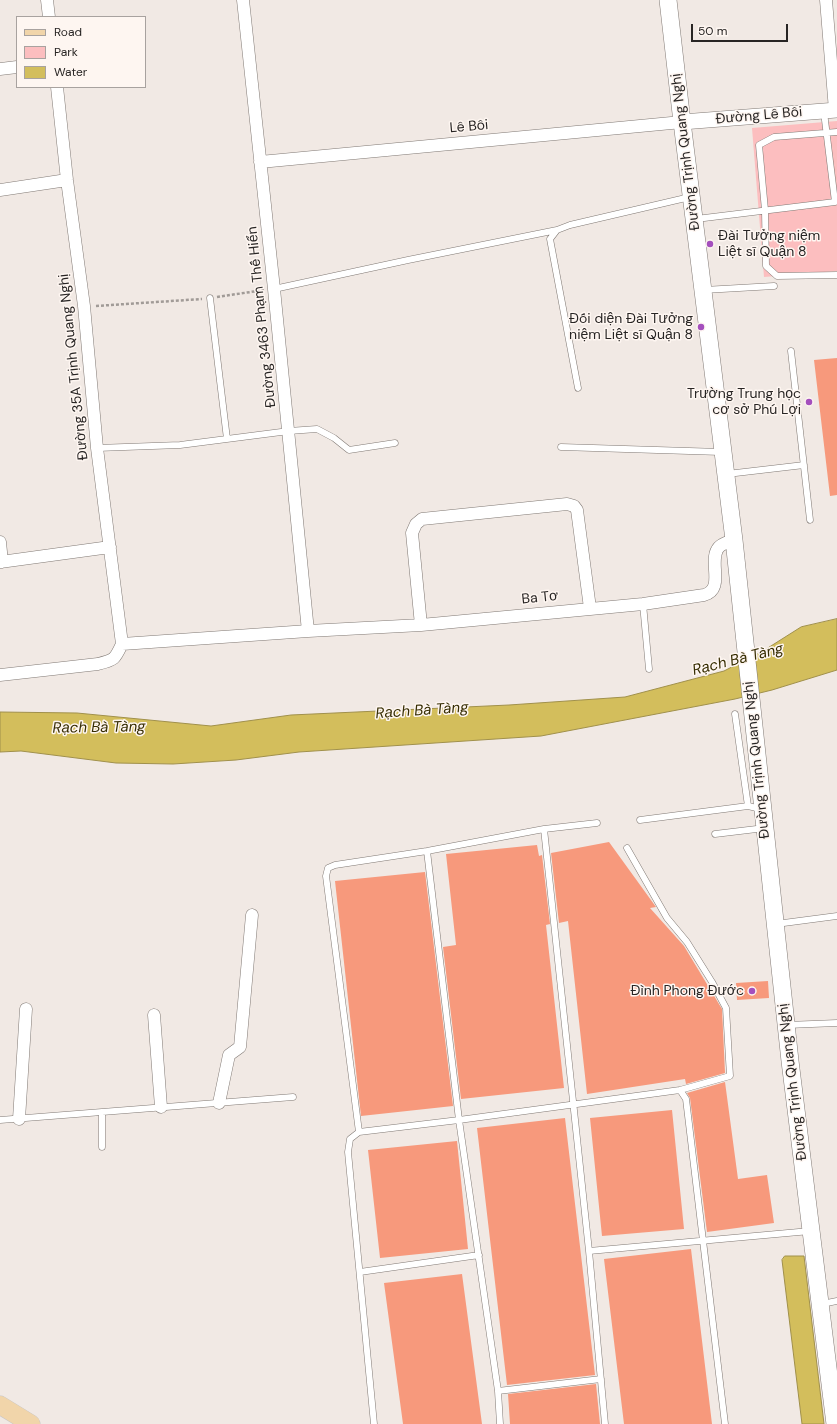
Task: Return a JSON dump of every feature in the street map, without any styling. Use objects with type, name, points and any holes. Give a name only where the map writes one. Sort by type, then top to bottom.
[{"type":"main road","name":"Đường Trịnh Quang Nghị","points":[[668,0],[744,631],[753,720],[756,808],[765,828],[786,1026],[835,1424]]},
{"type":"main road","points":[[0,1405],[31,1424]]},
{"type":"street","points":[[47,0],[49,16]]},
{"type":"street","name":"Đường 3463 Phạm Thế Hiển","points":[[243,0],[289,431],[308,631]]},
{"type":"street","points":[[826,0],[832,110]]},
{"type":"street","points":[[0,69],[16,67]]},
{"type":"street","name":"Đường 35A Trịnh Quang Nghị","points":[[57,88],[67,180],[84,306],[97,448],[122,644]]},
{"type":"street","name":"Đường Lê Bôi","points":[[682,122],[832,110]]},
{"type":"street","name":"Lê Bôi","points":[[260,162],[682,122]]},
{"type":"street","points":[[0,190],[67,180]]},
{"type":"street","points":[[421,625],[412,533],[416,524],[422,520],[559,505],[574,506],[577,510],[590,608]]},
{"type":"street","name":"Ba Tơ","points":[[122,644],[421,625],[643,604],[709,594],[713,591],[715,585],[716,552],[724,543],[734,540]]},
{"type":"street","points":[[0,542],[1,562],[110,547]]},
{"type":"street","points":[[0,675],[98,664],[110,661],[117,657],[122,644]]},
{"type":"street","points":[[219,1103],[229,1055],[240,1048],[252,915]]},
{"type":"street","points":[[19,1118],[26,1009]]},
{"type":"street","points":[[154,1015],[161,1107]]},
{"type":"lane","points":[[694,219],[836,203],[827,132],[832,110]]},
{"type":"lane","points":[[837,132],[774,137],[759,145],[765,210],[766,266],[777,276],[837,275]]},
{"type":"lane","points":[[274,288],[557,230],[570,225],[691,196]]},
{"type":"lane","points":[[557,230],[550,240],[578,388]]},
{"type":"lane","points":[[703,290],[774,286]]},
{"type":"lane","points":[[210,298],[227,439]]},
{"type":"lane","points":[[791,351],[810,520]]},
{"type":"lane","points":[[97,448],[180,445],[289,431],[317,430],[334,438],[349,450],[395,443]]},
{"type":"lane","points":[[561,447],[723,452]]},
{"type":"lane","points":[[726,474],[804,465]]},
{"type":"lane","points":[[643,604],[649,669]]},
{"type":"lane","points":[[640,820],[756,808],[735,714]]},
{"type":"lane","points":[[359,1132],[326,876],[328,868],[335,865],[427,851],[544,829],[597,824]]},
{"type":"lane","points":[[715,834],[765,828]]},
{"type":"lane","points":[[544,829],[589,1251],[605,1424]]},
{"type":"lane","points":[[374,1424],[348,1152],[350,1139],[359,1132],[680,1090],[730,1076],[726,1008],[687,942],[667,918],[627,848]]},
{"type":"lane","points":[[427,851],[459,1120],[498,1391],[500,1424]]},
{"type":"lane","points":[[775,924],[837,916]]},
{"type":"lane","points":[[786,1026],[837,1023]]},
{"type":"lane","points":[[680,1090],[686,1099],[725,1424]]},
{"type":"lane","points":[[0,1120],[293,1097]]},
{"type":"lane","points":[[102,1112],[102,1146]]},
{"type":"lane","points":[[589,1251],[703,1242],[811,1231]]},
{"type":"lane","points":[[360,1272],[479,1254]]},
{"type":"lane","points":[[820,1304],[837,1301]]},
{"type":"lane","points":[[498,1391],[601,1379]]},
{"type":"path","points":[[84,306],[210,298],[274,288]]},
{"type":"green space","points":[[837,121],[837,271],[764,277],[752,128]]},
{"type":"water","name":"Rạch Bà Tàng","points":[[837,619],[837,670],[772,690],[735,699],[541,736],[299,752],[236,760],[173,764],[116,763],[21,751],[0,752],[0,712],[77,713],[211,726],[291,715],[509,705],[625,697],[724,671],[763,651],[801,627]]},
{"type":"water","points":[[785,1256],[804,1256],[824,1424],[802,1424],[782,1260]]},
{"type":"building","points":[[837,358],[837,495],[830,496],[814,360]]},
{"type":"building","points":[[609,842],[656,907],[650,908],[684,946],[722,1009],[725,1073],[686,1084],[685,1079],[587,1094],[568,921],[559,923],[551,853]]},
{"type":"building","points":[[537,845],[539,856],[542,855],[550,924],[546,925],[564,1088],[461,1099],[443,947],[456,945],[446,854]]},
{"type":"building","points":[[425,872],[453,1106],[361,1116],[335,881]]},
{"type":"building","name":"Đình Phong Đước","points":[[768,981],[769,998],[737,1000],[736,983]]},
{"type":"building","points":[[725,1082],[738,1179],[767,1175],[774,1223],[707,1232],[690,1098],[687,1093]]},
{"type":"building","points":[[672,1110],[684,1229],[602,1236],[590,1118]]},
{"type":"building","points":[[565,1118],[595,1375],[507,1385],[477,1128]]},
{"type":"building","points":[[457,1141],[468,1249],[380,1258],[368,1150]]},
{"type":"building","points":[[691,1249],[712,1424],[624,1424],[604,1259]]},
{"type":"building","points":[[462,1274],[482,1424],[403,1424],[384,1283]]},
{"type":"building","points":[[596,1384],[600,1424],[510,1424],[508,1394]]},
{"type":"place","name":"Đài Tưởng niệm Liệt sĩ Quận 8","points":[[710,244]]},
{"type":"place","name":"Đối diện Đài Tưởng niệm Liệt sĩ Quận 8","points":[[701,327]]},
{"type":"place","name":"Trường Trung học cơ sở Phú Lợi","points":[[809,402]]},
{"type":"place","name":"Đình Phong Đước","points":[[752,991]]}]
